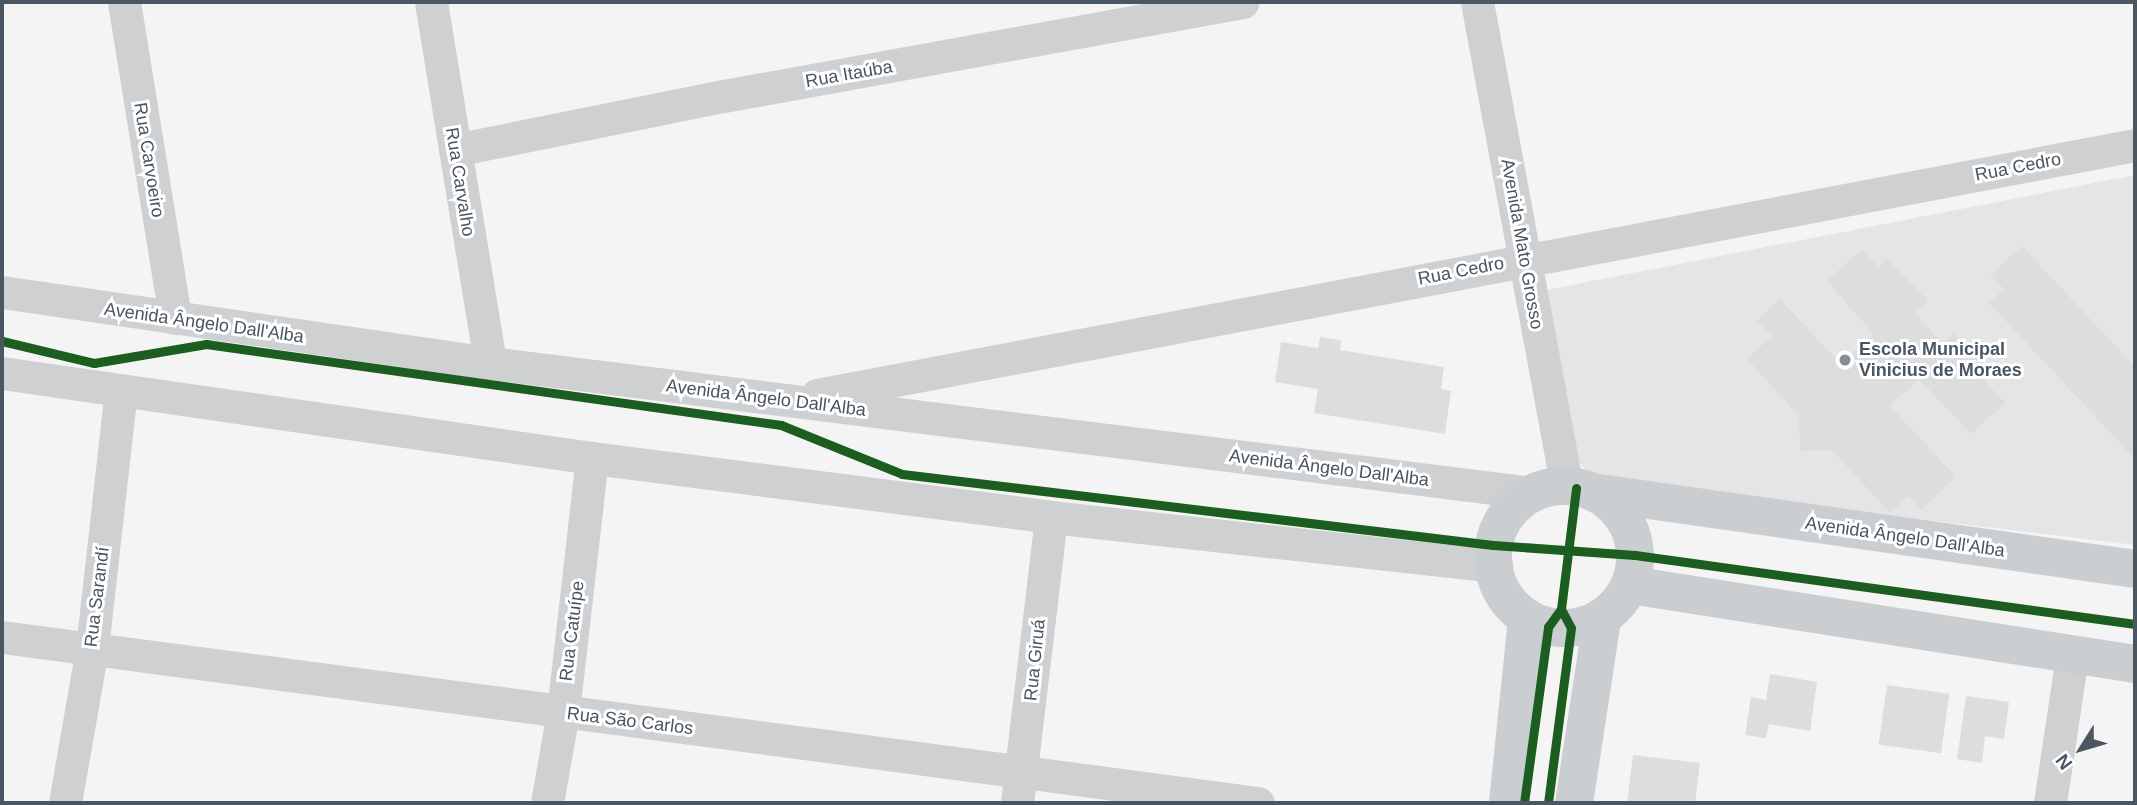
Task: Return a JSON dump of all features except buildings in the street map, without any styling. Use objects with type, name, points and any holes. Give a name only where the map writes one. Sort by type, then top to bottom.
[{"type":"main road","points":[[1564,490],[1609,502],[1623,517],[1632,535],[1635,555],[1630,584],[1619,604],[1602,619],[1577,628],[1551,628],[1527,619],[1504,598],[1493,545],[1501,524],[1514,506],[1564,490]]},
{"type":"main road","name":"Avenida Ângelo Dall'Alba","points":[[1564,490],[2135,569]]},
{"type":"main road","points":[[1630,584],[2135,664]]},
{"type":"main road","points":[[1508,803],[1527,619]]},
{"type":"main road","points":[[1574,803],[1602,619]]},
{"type":"street","name":"Rua Carvoeiro","points":[[124,2],[174,318]]},
{"type":"street","name":"Rua Carvalho","points":[[431,2],[490,363]]},
{"type":"street","name":"Rua Itaúba","points":[[455,150],[724,96],[1243,2]]},
{"type":"street","name":"Avenida Mato Grosso","points":[[1477,2],[1525,258],[1564,490]]},
{"type":"street","name":"Rua Cedro","points":[[787,401],[1525,258],[2135,145]]},
{"type":"street","name":"Avenida Ângelo Dall'Alba","points":[[3,293],[490,363],[787,401],[1564,490]]},
{"type":"street","points":[[2,373],[592,457],[1051,517],[1496,566]]},
{"type":"street","name":"Rua Sarandí","points":[[65,803],[92,648],[121,391]]},
{"type":"street","name":"Rua Catuípe","points":[[547,803],[563,712],[592,457]]},
{"type":"street","name":"Rua Giruá","points":[[1017,803],[1051,517]]},
{"type":"street","name":"Rua São Carlos","points":[[2,637],[1258,803]]},
{"type":"street","points":[[2050,803],[2072,655]]},
{"type":"shaded area","name":"Escola Municipal Vinicius de Moraes","points":[[2135,175],[2135,545],[1594,480],[1578,461],[1546,290]]},
{"type":"cycle path","points":[[2,341],[94,363],[206,344],[781,425],[902,474],[1493,545],[1635,555],[2135,624]]},
{"type":"cycle path","points":[[1561,609],[1576,488]]},
{"type":"cycle path","points":[[1524,803],[1548,627],[1561,609],[1571,628],[1548,803]]},
{"type":"place","name":"Escola Municipal Vinicius de Moraes","points":[[1845,360]]}]
